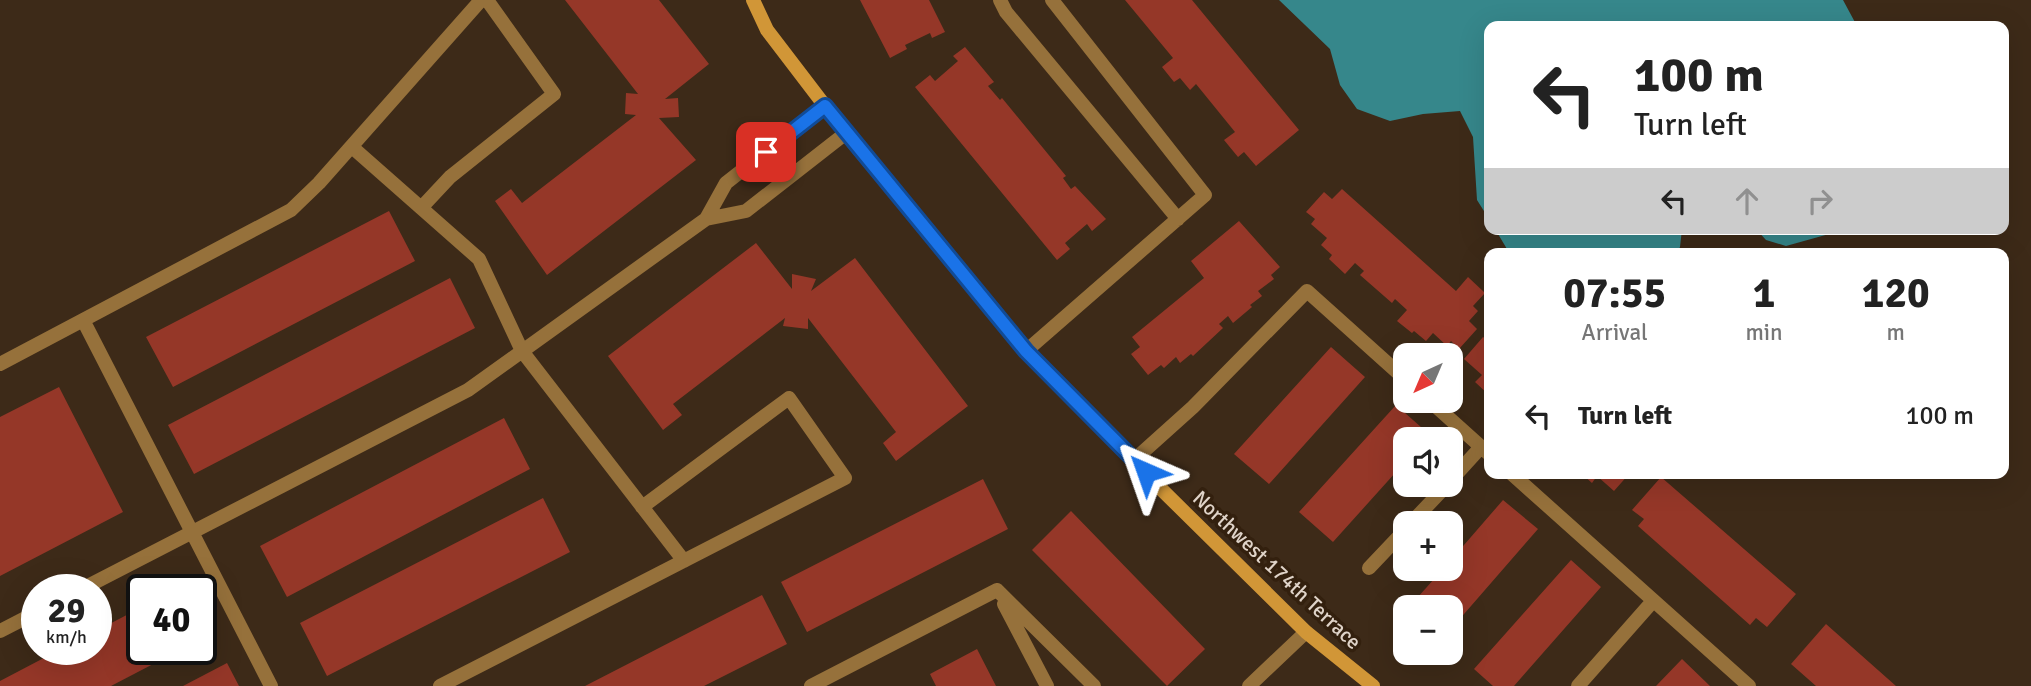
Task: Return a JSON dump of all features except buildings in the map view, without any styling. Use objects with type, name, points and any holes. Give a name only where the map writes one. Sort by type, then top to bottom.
[{"type":"street","name":"Northwest 174th Terrace","points":[[753,0],[767,30],[825,106],[1026,351],[1306,632],[1373,686]]},
{"type":"lane","points":[[0,364],[291,210],[352,147],[484,0],[554,94],[450,177],[421,208]]},
{"type":"lane","points":[[1000,0],[1006,12],[1178,219]]},
{"type":"lane","points":[[1026,351],[1205,195],[1052,0]]},
{"type":"lane","points":[[706,219],[726,183],[825,106]]},
{"type":"lane","points":[[111,574],[468,390],[706,219],[746,211],[846,133]]},
{"type":"lane","points":[[352,147],[479,259],[522,351],[684,561]]},
{"type":"lane","points":[[1134,460],[1193,407],[1307,291],[1393,368]]},
{"type":"lane","points":[[83,320],[271,686]]},
{"type":"lane","points":[[440,686],[845,478],[789,398],[642,507]]},
{"type":"lane","points":[[1443,413],[1484,449]]},
{"type":"lane","points":[[1463,469],[1484,451]]},
{"type":"lane","points":[[1518,479],[1749,686]]},
{"type":"lane","points":[[1422,511],[1436,497]]},
{"type":"lane","points":[[1370,568],[1393,543]]},
{"type":"lane","points":[[811,686],[997,590]]},
{"type":"lane","points":[[997,590],[1047,686]]},
{"type":"lane","points":[[997,590],[1094,686]]},
{"type":"lane","points":[[1578,686],[1653,601]]},
{"type":"lane","points":[[0,631],[21,620]]},
{"type":"lane","points":[[1249,686],[1306,632]]},
{"type":"water","points":[[1279,0],[1843,0],[1854,21],[1484,21],[1484,211],[1477,200],[1473,137],[1460,111],[1423,114],[1390,121],[1357,109],[1340,85],[1330,49]]},
{"type":"water","points":[[1499,235],[1681,235],[1679,248],[1506,248]]},
{"type":"water","points":[[1761,235],[1825,235],[1786,246],[1766,240]]},
{"type":"route","points":[[766,152],[825,106],[1026,351],[1146,472]]}]
